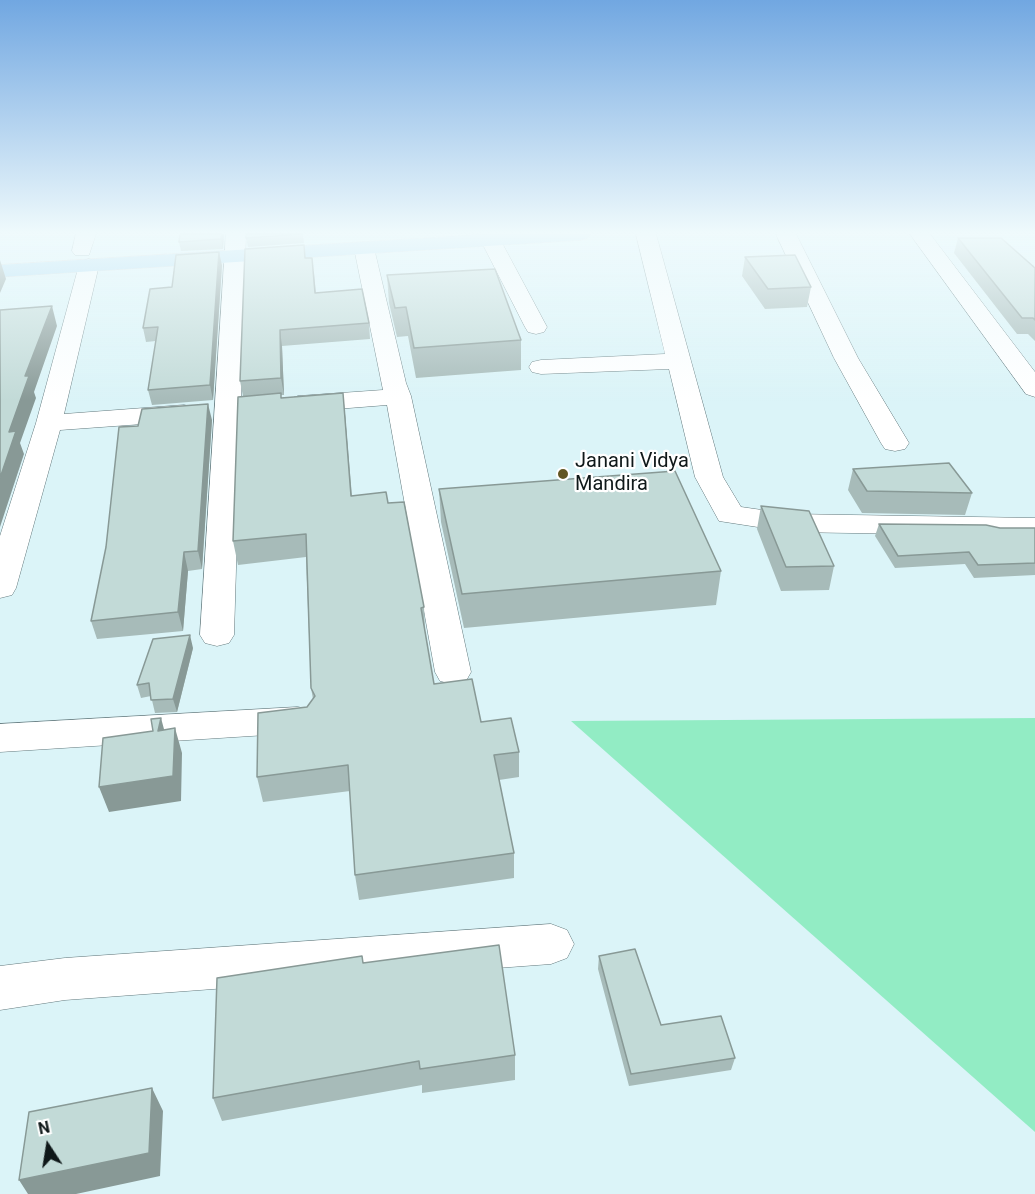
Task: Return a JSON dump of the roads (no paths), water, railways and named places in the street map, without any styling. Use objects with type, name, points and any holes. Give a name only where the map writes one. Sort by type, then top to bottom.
[{"type":"street","points":[[0,588],[49,423],[78,290]]},
{"type":"street","points":[[217,635],[249,408],[240,290]]},
{"type":"street","points":[[369,290],[398,396],[453,672]]},
{"type":"street","points":[[516,290],[536,327]]},
{"type":"street","points":[[661,290],[709,477],[730,516],[790,523],[1035,527]]},
{"type":"street","points":[[813,290],[846,358],[895,443]]},
{"type":"street","points":[[961,290],[1035,389]]},
{"type":"street","points":[[541,367],[680,361]]},
{"type":"street","points":[[49,423],[398,396]]},
{"type":"street","points":[[0,738],[298,720]]},
{"type":"street","points":[[0,988],[65,979],[550,944]]},
{"type":"place","name":"Janani Vidya Mandira","points":[[563,474]]}]
